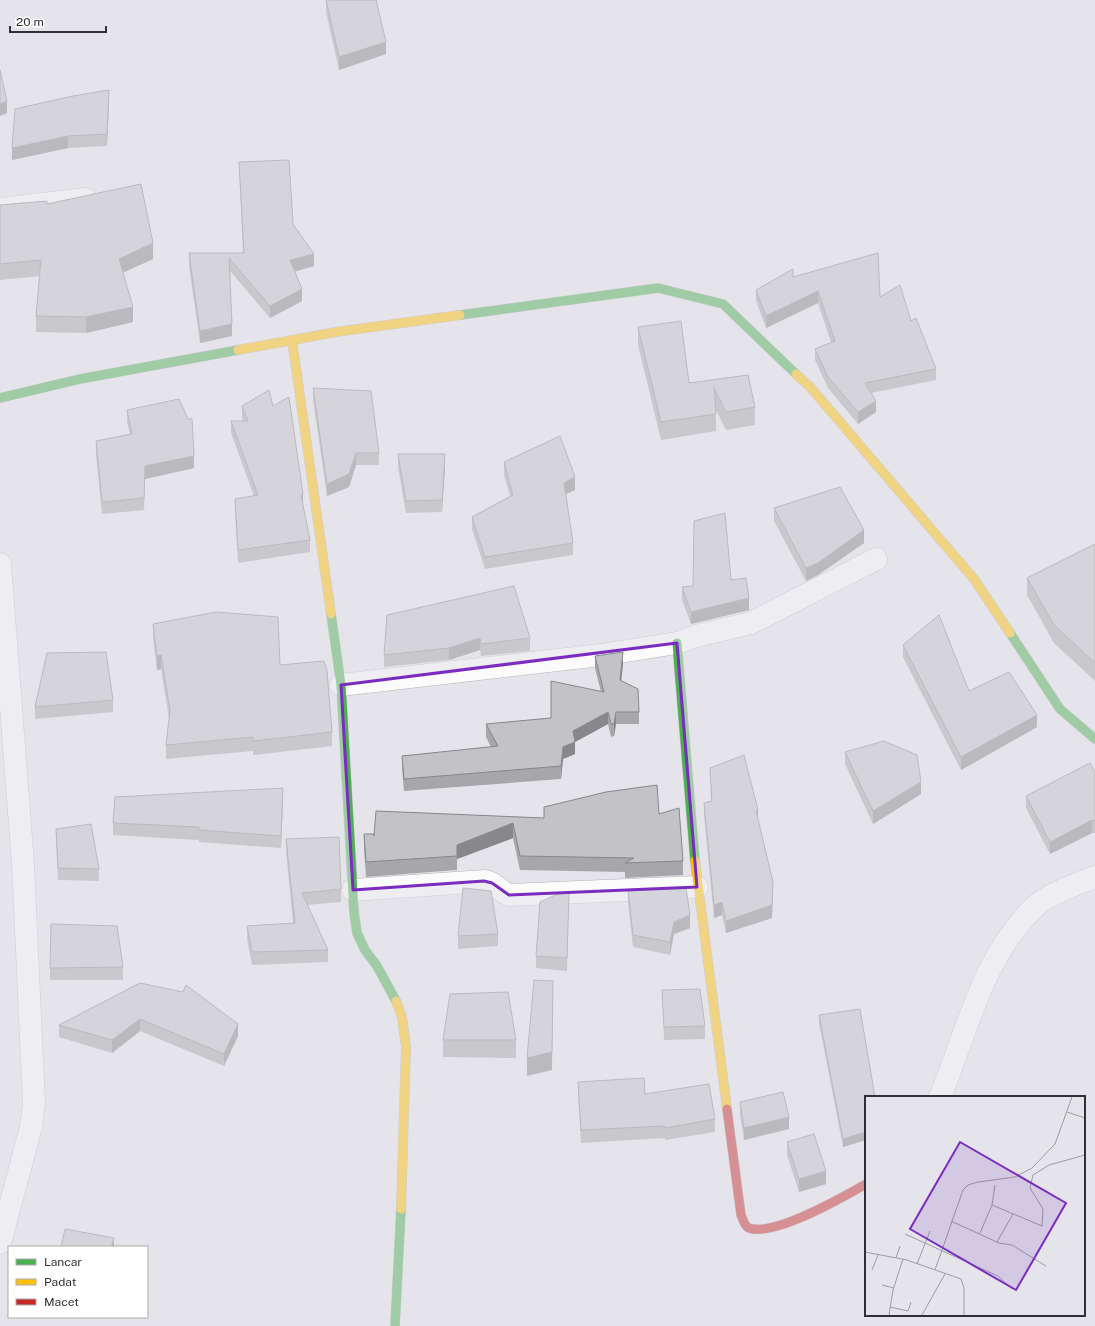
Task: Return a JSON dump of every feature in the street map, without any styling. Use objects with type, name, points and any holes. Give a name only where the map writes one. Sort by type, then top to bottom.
[{"type":"street","points":[[0,209],[85,199]]},
{"type":"street","points":[[0,398],[80,379],[336,332],[658,288],[723,304],[811,388],[974,579],[1060,709],[1095,739]]},
{"type":"street","points":[[292,340],[341,685],[354,912],[357,933],[365,950],[377,966],[392,992],[402,1017],[406,1047],[405,1116],[395,1326]]},
{"type":"street","points":[[341,685],[601,655],[677,643],[696,636],[751,623],[876,559]]},
{"type":"street","points":[[0,564],[22,849],[34,1087],[34,1103],[30,1127],[0,1243]]},
{"type":"street","points":[[677,643],[697,887],[741,1215],[745,1225],[749,1228],[769,1228],[807,1214],[865,1185]]},
{"type":"street","points":[[940,1096],[972,1012],[1002,946],[1038,904],[1095,877]]},
{"type":"street","points":[[353,890],[484,881],[492,883],[500,891],[509,895],[697,887]]},
{"type":"highlighted area","points":[[677,643],[697,887],[509,895],[492,883],[484,881],[353,890],[341,685]]},
{"type":"building","points":[[326,0],[376,0],[386,42],[339,57]]},
{"type":"building","points":[[0,70],[7,101],[0,104]]},
{"type":"building","points":[[109,90],[107,134],[68,136],[12,148],[15,109],[73,96]]},
{"type":"building","points":[[289,160],[293,224],[314,254],[290,260],[302,289],[270,306],[229,258],[232,324],[200,331],[189,253],[244,253],[239,162]]},
{"type":"building","points":[[141,184],[153,243],[119,259],[133,307],[86,317],[36,316],[41,260],[0,264],[0,205],[47,201],[47,204]]},
{"type":"building","points":[[878,253],[880,297],[900,285],[911,321],[916,318],[936,369],[865,383],[876,401],[858,412],[828,377],[815,349],[835,341],[818,291],[766,316],[756,290],[793,269],[793,277]]},
{"type":"building","points":[[681,321],[689,383],[748,375],[755,407],[726,412],[714,388],[716,414],[661,422],[638,327]]},
{"type":"building","points":[[313,388],[371,391],[379,453],[356,453],[349,474],[327,484]]},
{"type":"building","points":[[269,390],[273,406],[289,397],[303,494],[301,495],[310,540],[238,550],[235,499],[258,495],[231,421],[248,421],[242,406]]},
{"type":"building","points":[[179,399],[188,419],[192,419],[194,456],[145,466],[144,498],[102,502],[96,441],[132,434],[127,410]]},
{"type":"building","points":[[560,436],[575,477],[564,483],[573,543],[485,557],[472,517],[513,495],[504,462]]},
{"type":"building","points":[[398,454],[445,454],[442,500],[406,501]]},
{"type":"building","points":[[840,487],[864,530],[818,563],[806,568],[774,508]]},
{"type":"building","points":[[725,513],[731,580],[746,578],[749,598],[691,612],[682,587],[693,586],[694,521]]},
{"type":"building","points":[[1095,544],[1095,663],[1054,625],[1027,578]]},
{"type":"building","points":[[514,586],[530,638],[481,644],[480,638],[449,648],[384,655],[387,615]]},
{"type":"building","points":[[216,612],[278,617],[280,665],[324,661],[327,671],[332,732],[253,741],[253,737],[166,745],[170,710],[161,655],[157,656],[153,624]]},
{"type":"building","points":[[939,615],[969,691],[1009,672],[1037,715],[961,757],[903,645]]},
{"type":"building","points":[[106,652],[113,700],[35,707],[47,653]]},
{"type":"building","points":[[623,652],[620,680],[638,689],[639,712],[616,712],[614,724],[611,724],[608,712],[573,731],[575,742],[563,747],[561,766],[404,779],[402,756],[498,746],[486,724],[551,718],[551,681],[604,692],[595,656]]},
{"type":"building","points":[[884,741],[917,755],[921,782],[873,811],[845,752]]},
{"type":"building","points":[[744,755],[758,810],[756,811],[773,882],[772,905],[726,921],[722,902],[714,905],[704,803],[712,801],[710,768]]},
{"type":"building","points":[[1090,763],[1095,772],[1095,821],[1092,820],[1050,842],[1026,796]]},
{"type":"building","points":[[657,785],[659,814],[679,808],[683,861],[625,863],[634,858],[520,856],[513,823],[457,845],[457,856],[366,862],[364,834],[374,834],[374,836],[376,811],[544,818],[544,807],[606,792]]},
{"type":"building","points":[[283,788],[281,836],[199,830],[199,827],[113,823],[115,797]]},
{"type":"building","points":[[91,824],[99,869],[58,868],[56,829]]},
{"type":"building","points":[[339,837],[341,889],[302,893],[328,950],[252,952],[247,926],[295,923],[286,839]]},
{"type":"building","points":[[463,888],[491,891],[498,934],[458,936]]},
{"type":"building","points":[[686,888],[690,915],[674,922],[670,942],[633,935],[628,890]]},
{"type":"building","points":[[560,893],[569,893],[567,958],[536,956],[540,902]]},
{"type":"building","points":[[51,924],[117,926],[123,967],[50,968]]},
{"type":"building","points":[[534,980],[553,981],[552,1052],[527,1058]]},
{"type":"building","points":[[140,983],[183,992],[186,985],[238,1024],[224,1054],[140,1019],[112,1040],[59,1025]]},
{"type":"building","points":[[700,989],[705,1026],[664,1027],[662,990]]},
{"type":"building","points":[[508,992],[516,1040],[443,1040],[450,994]]},
{"type":"building","points":[[860,1009],[875,1096],[865,1096],[865,1132],[843,1139],[819,1015]]},
{"type":"building","points":[[644,1078],[645,1094],[709,1084],[715,1119],[665,1128],[665,1126],[581,1130],[578,1082]]},
{"type":"building","points":[[783,1092],[789,1117],[744,1128],[740,1102]]},
{"type":"building","points":[[814,1134],[826,1171],[799,1179],[787,1142]]},
{"type":"building","points":[[65,1229],[114,1238],[111,1246],[61,1246]]},
{"type":"traffic: fast","points":[[460,315],[658,288],[723,304],[796,374]]},
{"type":"traffic: fast","points":[[0,398],[80,379],[238,350]]},
{"type":"traffic: fast","points":[[331,614],[341,685],[354,912],[357,933],[365,950],[377,966],[396,1001]]},
{"type":"traffic: fast","points":[[1010,633],[1060,709],[1095,739]]},
{"type":"traffic: fast","points":[[677,643],[695,861]]},
{"type":"traffic: fast","points":[[395,1326],[401,1209]]},
{"type":"traffic: slow","points":[[238,350],[336,332],[460,315]]},
{"type":"traffic: slow","points":[[292,340],[331,614]]},
{"type":"traffic: slow","points":[[796,374],[811,388],[974,579],[1010,633]]},
{"type":"traffic: slow","points":[[695,861],[727,1109]]},
{"type":"traffic: slow","points":[[396,1001],[402,1017],[406,1047],[401,1209]]},
{"type":"traffic: jam","points":[[727,1109],[741,1215],[747,1227],[760,1229],[775,1227],[825,1206],[865,1185]]}]
